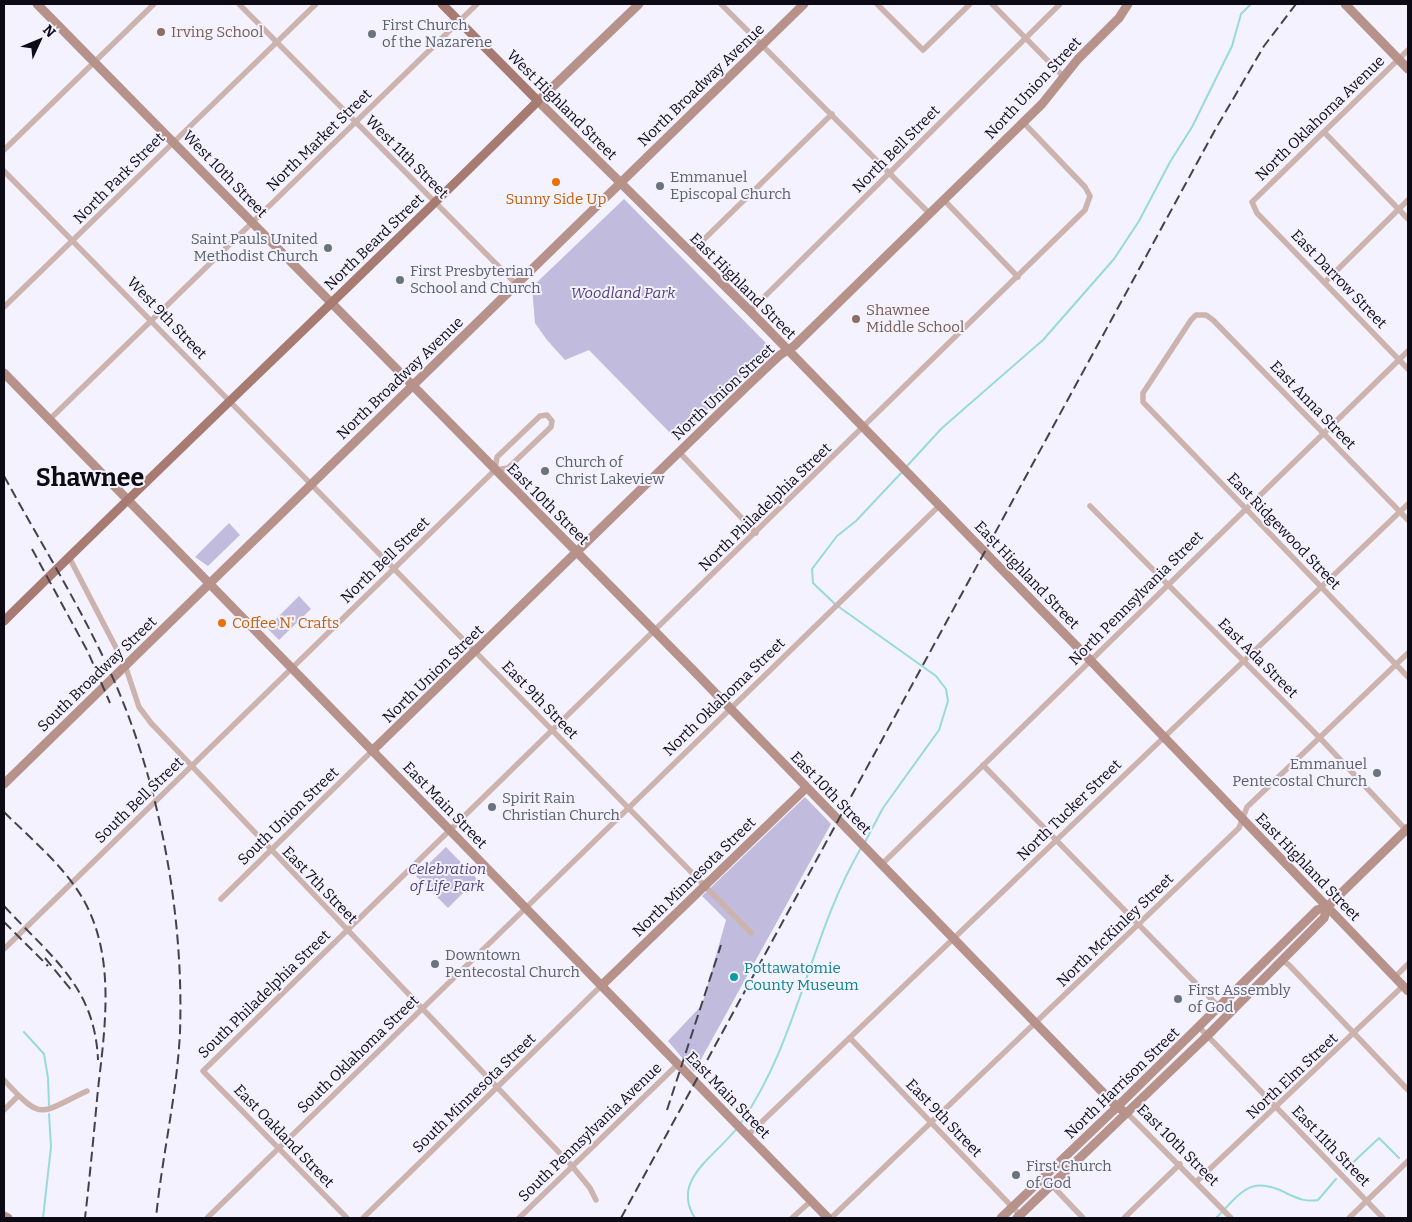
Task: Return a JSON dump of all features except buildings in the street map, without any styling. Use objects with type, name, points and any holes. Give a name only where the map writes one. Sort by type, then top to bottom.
[{"type":"main road","name":"West Highland Street","points":[[442,4],[538,101]]},
{"type":"main road","name":"North Beard Street","points":[[4,621],[127,499],[231,401],[538,101]]},
{"type":"street","name":"West 10th Street","points":[[37,4],[174,140],[412,386]]},
{"type":"street","points":[[4,150],[154,4]]},
{"type":"street","name":"West 11th Street","points":[[239,4],[516,284]]},
{"type":"street","name":"North Park Street","points":[[4,307],[316,4]]},
{"type":"street","name":"North Market Street","points":[[49,420],[477,4]]},
{"type":"street","name":"North Beard Street","points":[[538,101],[639,4]]},
{"type":"street","points":[[721,4],[930,214]]},
{"type":"street","name":"North Broadway Avenue","points":[[209,584],[804,4]]},
{"type":"street","points":[[877,4],[923,50],[970,4]]},
{"type":"street","points":[[992,4],[1064,77]]},
{"type":"street","name":"North Bell Street","points":[[750,311],[1060,4]]},
{"type":"street","points":[[1345,4],[1408,69]]},
{"type":"street","name":"North Union Street","points":[[372,751],[476,652],[679,452],[930,214],[1023,122],[1078,59],[1119,18],[1124,5]]},
{"type":"street","name":"North Oklahoma Avenue","points":[[1253,206],[1252,202],[1257,196],[1408,50]]},
{"type":"street","name":"West Highland Street","points":[[538,101],[620,182]]},
{"type":"street","points":[[691,252],[832,114]]},
{"type":"street","name":"North Philadelphia Street","points":[[450,830],[655,632],[1085,210],[1090,196],[1085,187],[1023,122]]},
{"type":"street","points":[[1324,132],[1408,219]]},
{"type":"street","name":"West 9th Street","points":[[4,171],[311,484]]},
{"type":"street","name":"East Highland Street","points":[[620,182],[750,311],[912,479],[940,505],[1091,660],[1406,989]]},
{"type":"street","points":[[944,200],[1018,277]]},
{"type":"street","points":[[1325,282],[1408,200]]},
{"type":"street","name":"East Darrow Street","points":[[1253,206],[1257,213],[1408,369]]},
{"type":"street","name":"East Ridgewood Street","points":[[1196,315],[1186,326],[1143,393],[1143,402],[1408,677]]},
{"type":"street","name":"East Anna Street","points":[[1196,315],[1206,315],[1213,320],[1408,520]]},
{"type":"street","name":"North Pennsylvania Street","points":[[882,864],[1408,351]]},
{"type":"street","name":"East Main Street","points":[[4,373],[811,1201],[830,1218]]},
{"type":"street","name":"East 10th Street","points":[[412,386],[882,864],[1117,1107],[1127,1112],[1229,1216]]},
{"type":"street","name":"North Bell Street","points":[[292,668],[495,470],[508,468],[551,427],[552,421],[547,415],[540,416],[497,457],[495,470]]},
{"type":"street","points":[[679,452],[756,533]]},
{"type":"street","name":"East 9th Street","points":[[311,484],[752,933]]},
{"type":"street","name":"North Tucker Street","points":[[747,1134],[850,1038],[1408,504]]},
{"type":"street","name":"North Oklahoma Street","points":[[526,908],[940,505]]},
{"type":"street","name":"East Ada Street","points":[[1090,506],[1168,583],[1407,829]]},
{"type":"street","name":"East 7th Street","points":[[68,557],[125,665],[139,707],[151,723],[190,767],[572,1166],[590,1188],[596,1200]]},
{"type":"street","name":"South Broadway Street","points":[[4,784],[209,584]]},
{"type":"street","name":"North McKinley Street","points":[[830,1218],[1036,1024],[1239,828],[1247,808],[1408,653]]},
{"type":"street","name":"South Bell Street","points":[[4,949],[292,668]]},
{"type":"street","name":"South Union Street","points":[[221,899],[372,751]]},
{"type":"street","points":[[983,765],[1219,1007]]},
{"type":"street","name":"North Minnesota Street","points":[[602,985],[806,788]]},
{"type":"street","name":"North Harrison Street","points":[[1001,1218],[1317,910],[1328,906],[1407,829]]},
{"type":"street","name":"South Philadelphia Street","points":[[203,1071],[450,830]]},
{"type":"street","name":"North Harrison Street","points":[[1019,1216],[1208,1035],[1324,918],[1328,906]]},
{"type":"street","name":"South Oklahoma Street","points":[[207,1218],[526,908]]},
{"type":"street","points":[[1282,960],[1289,965],[1408,1090]]},
{"type":"street","points":[[1395,977],[1408,964]]},
{"type":"street","name":"South Minnesota Street","points":[[363,1218],[602,985]]},
{"type":"street","name":"North Elm Street","points":[[1196,1182],[1354,1034],[1406,989]]},
{"type":"street","name":"East 11th Street","points":[[1199,1026],[1383,1218]]},
{"type":"street","name":"East 9th Street","points":[[850,1038],[1013,1206],[1019,1216]]},
{"type":"street","name":"South Pennsylvania Avenue","points":[[519,1218],[678,1064]]},
{"type":"street","name":"East Oakland Street","points":[[203,1071],[347,1218]]},
{"type":"street","points":[[4,1080],[26,1105],[43,1111],[54,1108],[87,1091]]},
{"type":"street","points":[[4,1110],[18,1096]]},
{"type":"street","points":[[1349,1218],[1408,1161]]},
{"type":"street","points":[[1124,1218],[1180,1164]]},
{"type":"street","points":[[1044,1177],[1083,1218]]},
{"type":"street","points":[[792,1218],[811,1201]]},
{"type":"street","points":[[4,1216],[8,1218]]},
{"type":"green space","name":"Woodland Park","points":[[624,199],[771,348],[677,440],[589,350],[565,360],[535,323],[532,287]]},
{"type":"green space","points":[[229,523],[240,535],[208,566],[195,557]]},
{"type":"green space","points":[[299,596],[311,609],[279,640],[267,628]]},
{"type":"green space","points":[[805,797],[831,824],[694,1072],[668,1041],[702,1005],[726,920],[702,896]]},
{"type":"green space","name":"Celebration of Life Park","points":[[446,847],[477,879],[448,908],[416,876]]},
{"type":"waterway","points":[[907,466],[942,428],[1043,340],[1114,259],[1139,221],[1170,162],[1192,127],[1232,46],[1241,14],[1251,4]]},
{"type":"waterway","points":[[835,604],[813,583],[812,569],[837,536],[856,521],[902,472]]},
{"type":"waterway","points":[[839,607],[936,676],[946,689],[948,701],[939,730],[883,808],[865,842]]},
{"type":"waterway","points":[[740,1124],[760,1092],[776,1059],[829,916],[861,848]]},
{"type":"waterway","points":[[24,1032],[44,1054],[48,1078],[49,1105]]},
{"type":"waterway","points":[[43,1218],[51,1147],[49,1114]]},
{"type":"waterway","points":[[695,1218],[689,1204],[688,1192],[692,1180],[699,1169],[737,1128]]},
{"type":"waterway","points":[[1345,1170],[1379,1138],[1399,1158]]},
{"type":"waterway","points":[[1216,1218],[1240,1194],[1255,1186],[1275,1188],[1299,1199],[1314,1201],[1318,1200],[1336,1179]]},
{"type":"railway","points":[[621,1218],[1215,130],[1264,46],[1296,4]]},
{"type":"railway","points":[[4,476],[74,600],[112,676],[129,717],[143,760],[166,850],[178,942],[180,1032],[176,1079],[156,1218]]},
{"type":"railway","points":[[32,549],[88,652],[110,703]]},
{"type":"railway","points":[[4,812],[46,853],[75,887],[93,921],[100,944],[104,968],[105,1017],[85,1218]]},
{"type":"railway","points":[[4,906],[53,957],[79,992],[89,1012],[95,1034],[98,1060]]},
{"type":"railway","points":[[4,922],[48,966]]},
{"type":"railway","points":[[667,1110],[721,945]]},
{"type":"railway","points":[[45,958],[72,991]]},
{"type":"place","name":"Irving School","points":[[161,32]]},
{"type":"place","name":"First Church of the Nazarene","points":[[372,34]]},
{"type":"place","name":"Sunny Side Up","points":[[556,182]]},
{"type":"place","name":"Emmanuel Episcopal Church","points":[[660,186]]},
{"type":"place","name":"Saint Pauls United Methodist Church","points":[[328,248]]},
{"type":"place","name":"First Presbyterian School and Church","points":[[400,280]]},
{"type":"place","name":"Shawnee Middle School","points":[[856,319]]},
{"type":"place","name":"Church of Christ Lakeview","points":[[545,471]]},
{"type":"place","name":"Coffee N' Crafts","points":[[222,623]]},
{"type":"place","name":"Emmanuel Pentecostal Church","points":[[1377,773]]},
{"type":"place","name":"Spirit Rain Christian Church","points":[[492,807]]},
{"type":"place","name":"Downtown Pentecostal Church","points":[[435,964]]},
{"type":"place","name":"Pottawatomie County Museum","points":[[734,977]]},
{"type":"place","name":"First Assembly of God","points":[[1178,999]]},
{"type":"place","name":"First Church of God","points":[[1016,1175]]},
{"type":"district","name":"Shawnee","points":[[90,477]]}]
